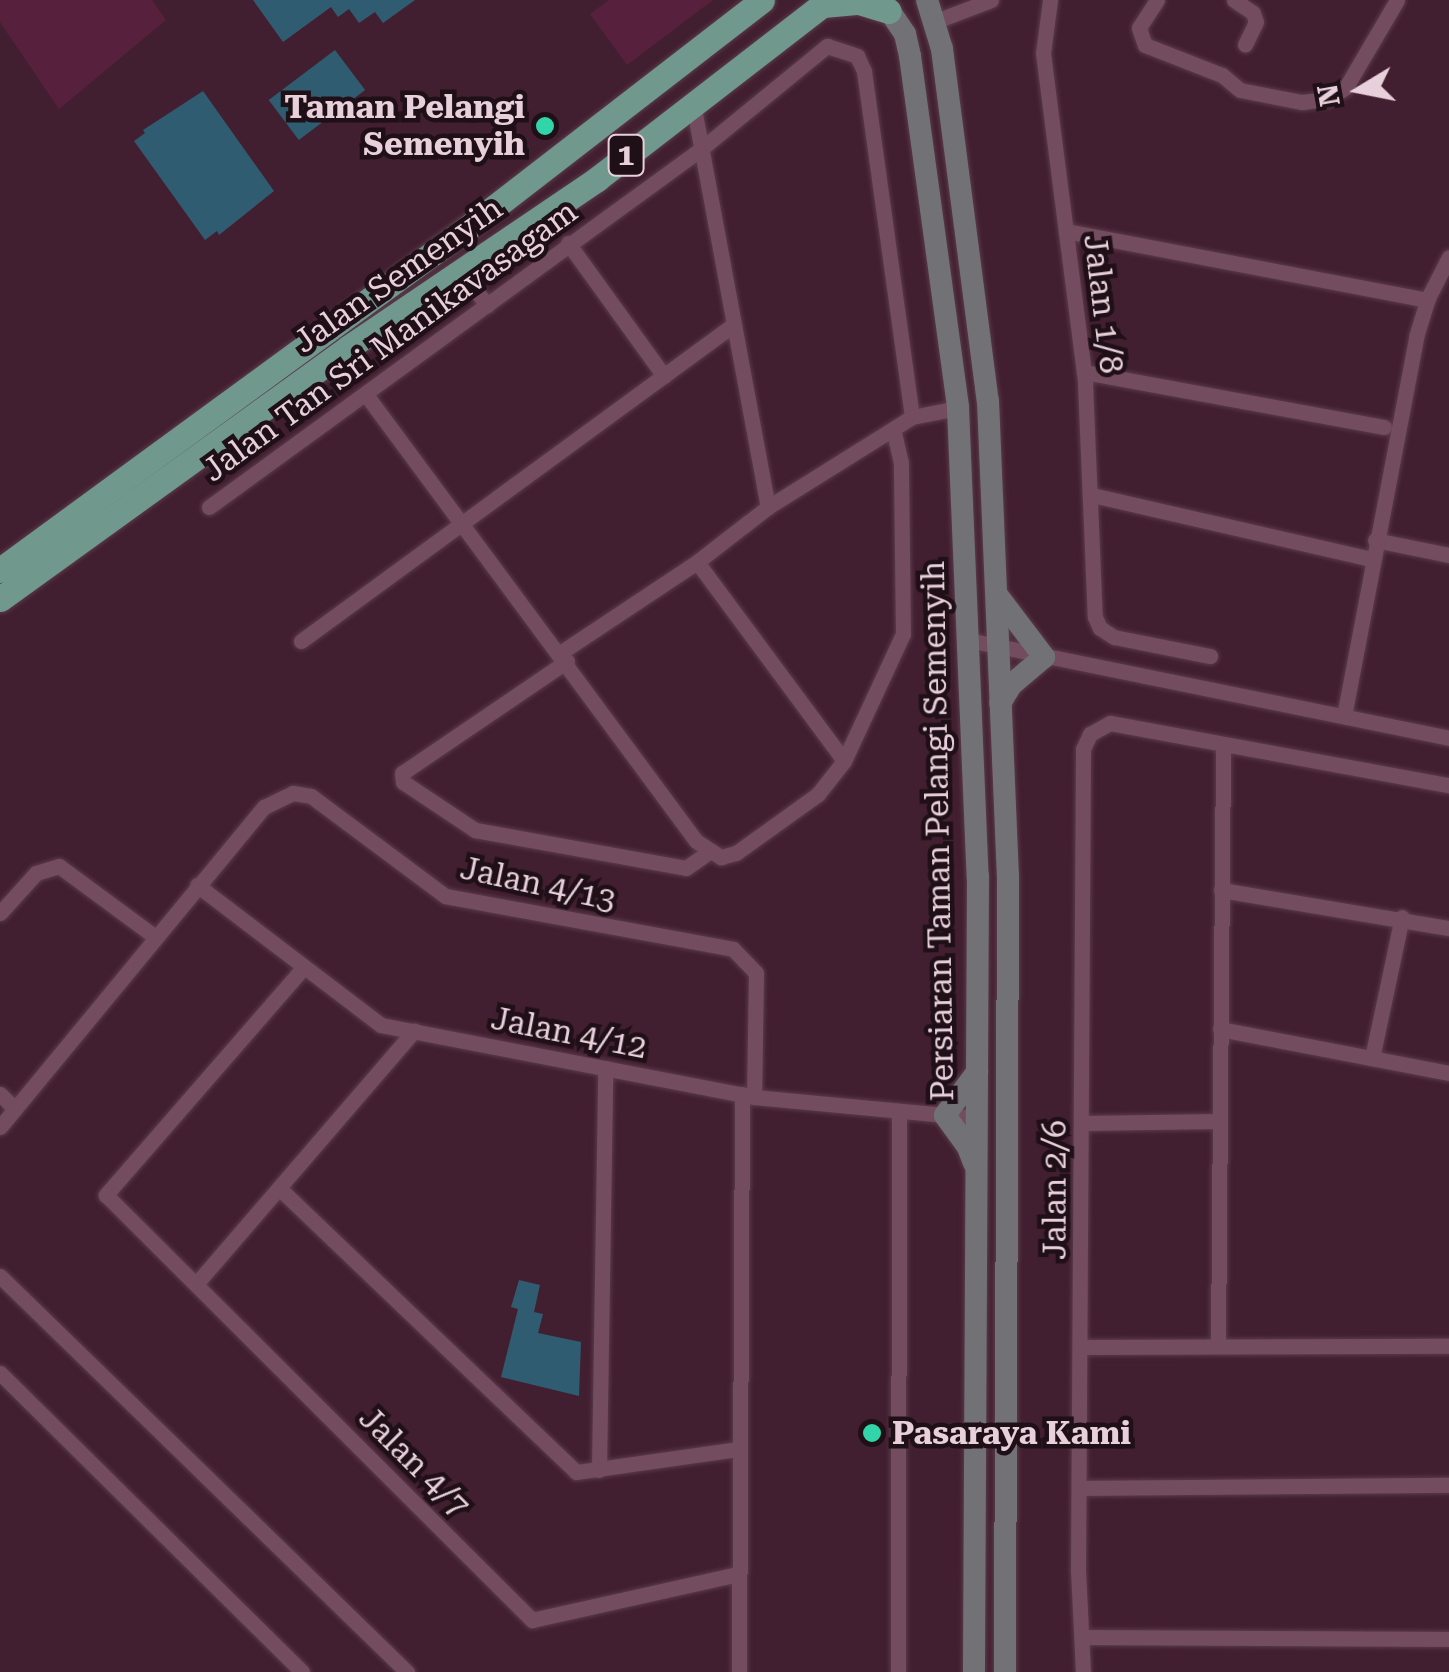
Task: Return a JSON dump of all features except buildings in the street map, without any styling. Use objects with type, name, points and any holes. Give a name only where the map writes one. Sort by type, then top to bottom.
[{"type":"main road","name":"Jalan Semenyih","points":[[0,570],[470,226],[762,0]]},
{"type":"main road","name":"Jalan Semenyih","points":[[0,599],[597,178],[826,2]]},
{"type":"main road","points":[[826,2],[886,6]]},
{"type":"street","points":[[932,10],[991,0]]},
{"type":"street","name":"Jalan 1/8","points":[[1050,0],[1043,53],[1084,372],[1094,617],[1100,628],[1114,637],[1210,656]]},
{"type":"street","points":[[1157,0],[1139,28],[1145,45],[1222,75],[1240,90],[1302,102],[1327,100],[1346,87],[1397,0]]},
{"type":"street","points":[[1234,0],[1254,13],[1256,22],[1245,46]]},
{"type":"street","name":"Persiaran Taman Pelangi Semenyih","points":[[886,6],[905,34],[910,56],[958,408],[978,876],[974,1672]]},
{"type":"street","name":"Persiaran Taman Pelangi Semenyih","points":[[932,10],[984,371],[990,448],[1008,875],[1005,1672]]},
{"type":"street","name":"Jalan Tan Sri Manikavasagam","points":[[209,508],[701,149],[827,46],[857,56],[864,70],[912,417]]},
{"type":"street","points":[[693,103],[768,507]]},
{"type":"street","points":[[1066,232],[1427,300]]},
{"type":"street","points":[[568,243],[664,376]]},
{"type":"street","points":[[1344,716],[1375,540],[1427,300],[1449,257]]},
{"type":"street","points":[[460,271],[487,305]]},
{"type":"street","points":[[301,641],[733,325]]},
{"type":"street","points":[[893,429],[901,463],[905,628],[844,761],[818,794],[736,853],[715,855],[686,868],[475,830],[409,787],[402,773],[768,507],[912,417],[958,408],[980,384],[984,371]]},
{"type":"street","points":[[1084,372],[1384,427]]},
{"type":"street","points":[[367,396],[696,841],[715,855]]},
{"type":"street","points":[[958,408],[980,429],[990,448]]},
{"type":"street","points":[[1092,495],[1372,559]]},
{"type":"street","points":[[1375,540],[1449,554]]},
{"type":"street","points":[[697,562],[844,761]]},
{"type":"street","points":[[995,592],[1044,657]]},
{"type":"street","points":[[968,640],[1449,738]]},
{"type":"street","points":[[1000,703],[1011,685],[1044,657]]},
{"type":"street","name":"Jalan 2/6","points":[[1083,1672],[1079,1488],[1083,750],[1090,734],[1110,723],[1223,745]]},
{"type":"street","points":[[1218,1346],[1223,745],[1449,786]]},
{"type":"street","name":"Jalan 4/13","points":[[0,1127],[264,807],[293,792],[311,796],[445,896],[733,949],[756,973],[748,1095]]},
{"type":"street","points":[[0,912],[36,873],[59,866],[154,936]]},
{"type":"street","name":"Jalan 4/12","points":[[197,886],[381,1024],[748,1095],[977,1118]]},
{"type":"street","points":[[1222,890],[1449,928]]},
{"type":"street","points":[[1372,1058],[1402,918]]},
{"type":"street","name":"Jalan 4/7","points":[[303,968],[106,1195],[532,1620],[738,1574]]},
{"type":"street","points":[[1220,1029],[1449,1073]]},
{"type":"street","points":[[197,1283],[414,1031]]},
{"type":"street","points":[[598,1470],[606,1068]]},
{"type":"street","points":[[976,1171],[968,1147],[945,1115],[977,1072]]},
{"type":"street","points":[[1007,1078],[995,1101],[977,1118],[992,1131],[1007,1165]]},
{"type":"street","points":[[0,1094],[14,1109]]},
{"type":"street","points":[[739,1672],[738,1449],[748,1095]]},
{"type":"street","points":[[898,1672],[899,1111]]},
{"type":"street","points":[[1083,1123],[1219,1121]]},
{"type":"street","points":[[279,1188],[576,1472],[738,1449]]},
{"type":"street","points":[[0,1276],[407,1672]]},
{"type":"street","points":[[1081,1347],[1449,1346]]},
{"type":"street","points":[[0,1373],[302,1672]]},
{"type":"street","points":[[1079,1488],[1449,1485]]},
{"type":"street","points":[[1082,1637],[1449,1639]]},
{"type":"shaded area","points":[[0,0],[152,0],[166,20],[59,109],[0,22]]},
{"type":"shaded area","points":[[609,0],[713,0],[627,65],[590,14]]},
{"type":"place","name":"Taman Pelangi Semenyih","points":[[545,126]]},
{"type":"place","name":"Pasaraya Kami","points":[[872,1433]]}]
